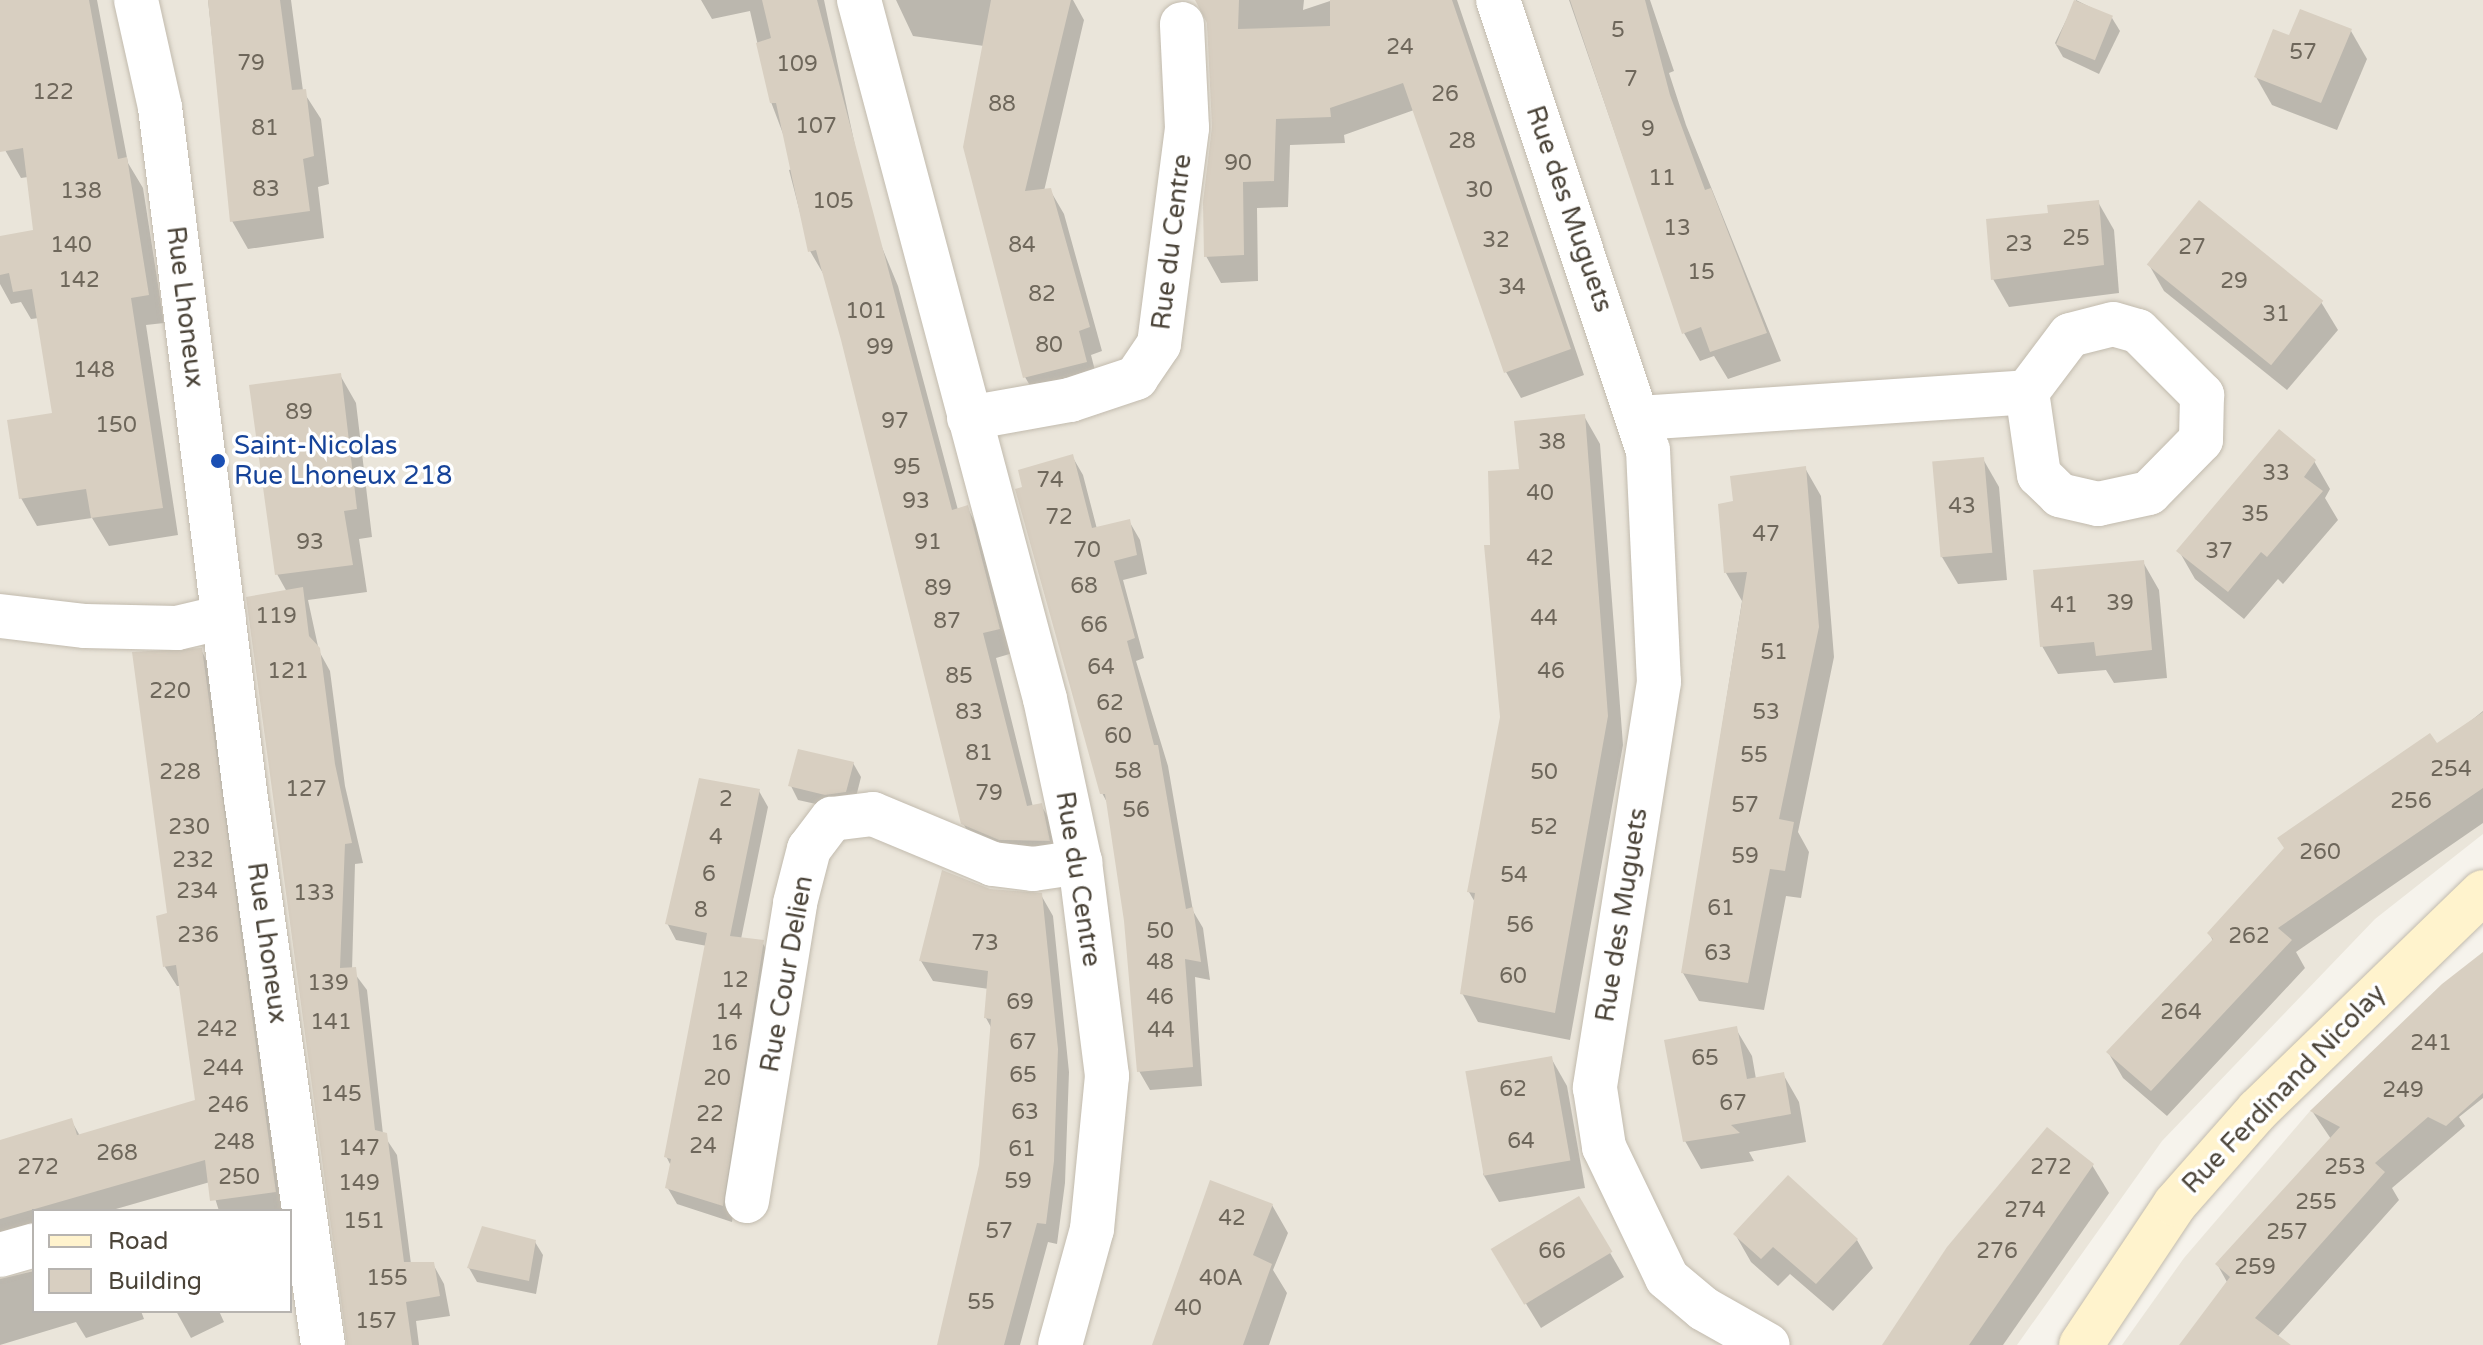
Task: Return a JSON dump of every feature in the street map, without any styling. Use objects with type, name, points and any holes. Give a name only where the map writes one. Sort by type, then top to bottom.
[{"type":"street","name":"Rue Lhoneux","points":[[136,0],[160,107],[298,1223],[323,1345]]},
{"type":"street","name":"Rue du Centre","points":[[859,0],[1045,699],[1080,862],[1107,1076],[1092,1229],[1060,1345]]},
{"type":"street","name":"Rue des Muguets","points":[[1498,0],[1648,450],[1659,682],[1595,1088],[1604,1147],[1667,1278],[1704,1309],[1768,1345]]},
{"type":"street","name":"Rue du Centre","points":[[969,418],[1070,400],[1136,378],[1159,344],[1187,128],[1182,24]]},
{"type":"street","points":[[1639,418],[2027,392],[2070,335],[2113,324],[2138,331],[2202,395],[2201,440],[2149,493],[2098,504],[2060,495],[2039,475],[2027,392]]},
{"type":"street","points":[[0,616],[85,626],[177,628],[224,617]]},
{"type":"street","name":"Rue Cour Delien","points":[[747,1201],[795,903],[809,849],[832,819],[873,814],[993,864],[1033,869],[1080,862]]},
{"type":"street","name":"Rue Ferdinand Nicolay","points":[[2081,1345],[2175,1204],[2248,1121],[2483,892]]},
{"type":"street","points":[[0,1255],[32,1246]]},
{"type":"shaded area","points":[[0,0],[2483,0],[2483,834],[2375,919],[2162,1141],[2017,1345],[0,1345]]},
{"type":"shaded area","points":[[2483,952],[2483,1345],[2122,1345],[2184,1258],[2310,1111]]},
{"type":"building","points":[[0,0],[89,0],[118,159],[127,157],[149,295],[131,298],[163,508],[91,518],[86,489],[19,499],[7,420],[52,413],[32,289],[13,292],[9,273],[0,275],[0,236],[33,230],[23,148],[0,152]]},
{"type":"building","points":[[208,0],[280,0],[292,90],[306,89],[314,156],[303,159],[310,211],[230,222]]},
{"type":"building","points":[[762,0],[817,0],[952,510],[968,505],[1000,629],[983,633],[1027,806],[1042,803],[1050,841],[999,840],[961,824],[841,340],[816,250],[808,252],[776,103],[770,103],[756,43],[771,38]]},
{"type":"building","points":[[991,0],[1071,0],[1025,191],[1051,188],[1090,327],[1079,331],[1087,362],[1023,378],[963,147]]},
{"type":"building","points":[[1195,0],[1239,0],[1238,29],[1330,26],[1330,0],[1452,0],[1571,349],[1504,373],[1403,83],[1330,108],[1331,117],[1276,119],[1274,181],[1243,182],[1244,255],[1204,257],[1203,202],[1212,127],[1207,23]]},
{"type":"building","points":[[1570,0],[1645,0],[1670,95],[1705,190],[1711,188],[1767,333],[1710,352],[1701,327],[1682,334]]},
{"type":"building","points":[[2074,0],[2113,16],[2095,60],[2056,45]]},
{"type":"building","points":[[2300,9],[2352,29],[2321,103],[2254,77],[2273,29],[2289,35]]},
{"type":"building","points":[[2099,200],[2104,265],[1991,280],[1986,219],[2048,213],[2047,205]]},
{"type":"building","points":[[2199,200],[2323,301],[2271,365],[2147,265]]},
{"type":"building","points":[[341,373],[357,509],[344,511],[353,565],[275,575],[249,385]]},
{"type":"building","points":[[1585,414],[1608,716],[1555,1013],[1460,994],[1475,893],[1467,892],[1500,717],[1484,545],[1490,545],[1488,471],[1519,469],[1514,421]]},
{"type":"building","points":[[2279,429],[2316,460],[2304,477],[2323,491],[2267,557],[2261,552],[2228,592],[2176,551]]},
{"type":"building","points":[[1073,454],[1092,528],[1130,519],[1137,555],[1114,561],[1135,638],[1127,641],[1154,745],[1158,745],[1186,909],[1193,907],[1201,962],[1185,959],[1193,1067],[1137,1072],[1124,921],[1105,794],[1100,794],[1015,489],[1022,487],[1018,470]]},
{"type":"building","points":[[1984,457],[1992,553],[1941,557],[1932,462]]},
{"type":"building","points":[[1806,466],[1819,627],[1779,819],[1794,822],[1785,871],[1770,869],[1748,983],[1681,973],[1747,572],[1724,573],[1718,504],[1733,501],[1730,476]]},
{"type":"building","points":[[2144,560],[2152,650],[2096,656],[2094,642],[2040,647],[2033,570]]},
{"type":"building","points":[[303,587],[309,636],[320,648],[335,764],[352,843],[345,844],[340,968],[356,967],[375,1130],[387,1133],[404,1262],[434,1262],[440,1296],[406,1302],[412,1345],[347,1345],[246,597]]},
{"type":"building","points":[[202,648],[276,1192],[210,1201],[205,1160],[0,1219],[0,1140],[72,1118],[77,1135],[195,1100],[176,965],[163,967],[156,916],[167,913],[132,652]]},
{"type":"building","points":[[2483,712],[2483,788],[2278,928],[2292,940],[2151,1091],[2106,1052],[2213,939],[2207,933],[2284,848],[2277,838],[2430,733],[2437,743]]},
{"type":"building","points":[[798,749],[854,762],[846,792],[825,795],[788,786]]},
{"type":"building","points":[[699,778],[760,789],[730,936],[764,940],[723,1206],[665,1188],[671,1159],[664,1157],[707,933],[665,924]]},
{"type":"building","points":[[942,870],[990,889],[1042,893],[1058,1049],[1054,1161],[1046,1224],[1037,1223],[1004,1345],[937,1345],[979,1165],[991,1019],[984,1018],[988,971],[919,961]]},
{"type":"building","points":[[2483,952],[2483,1093],[2446,1126],[2428,1117],[2375,1163],[2385,1172],[2255,1318],[2291,1345],[2179,1345],[2230,1277],[2215,1264],[2340,1127],[2310,1111],[2442,984]]},
{"type":"building","points":[[1737,1026],[1747,1079],[1784,1072],[1791,1114],[1731,1125],[1740,1133],[1683,1142],[1664,1040]]},
{"type":"building","points":[[1552,1056],[1570,1160],[1484,1176],[1465,1071]]},
{"type":"building","points":[[2047,1127],[2094,1164],[1969,1345],[1882,1345],[1947,1247]]},
{"type":"building","points":[[1788,1175],[1858,1239],[1816,1284],[1773,1247],[1761,1259],[1733,1234]]},
{"type":"building","points":[[1210,1180],[1273,1204],[1253,1255],[1272,1264],[1243,1345],[1152,1345]]},
{"type":"building","points":[[1579,1196],[1612,1252],[1524,1305],[1491,1249]]},
{"type":"building","points":[[482,1226],[536,1240],[529,1281],[467,1268]]},
{"type":"place","name":"Saint-Nicolas Rue Lhoneux 218","points":[[218,461]]}]
